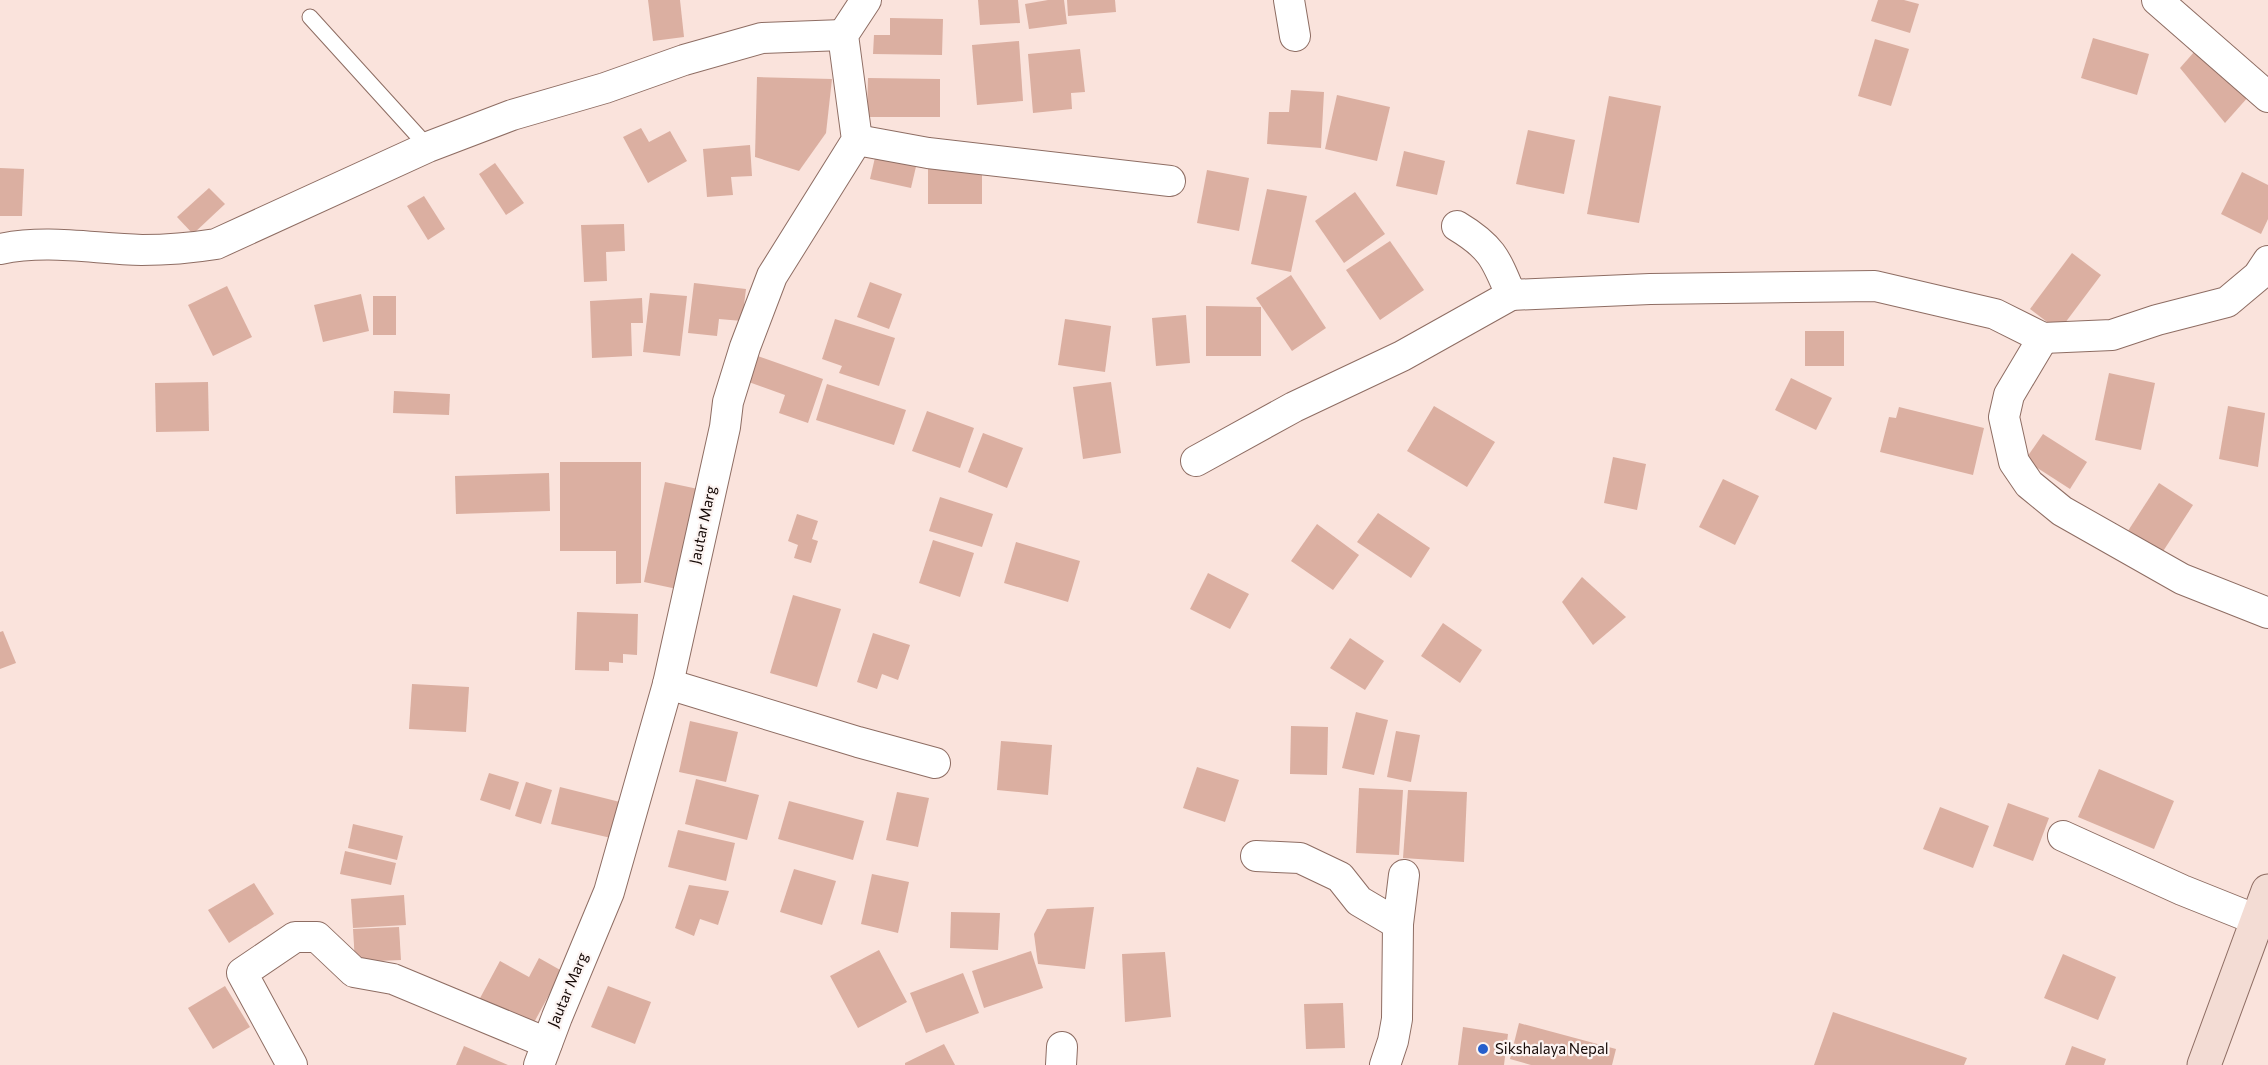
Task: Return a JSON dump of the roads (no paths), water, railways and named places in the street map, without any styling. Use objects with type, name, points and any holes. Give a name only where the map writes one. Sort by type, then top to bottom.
[{"type":"street","points":[[866,0],[843,35],[856,140],[928,153],[1170,181]]},
{"type":"street","points":[[1289,0],[1295,36]]},
{"type":"street","points":[[2157,0],[2268,97]]},
{"type":"street","points":[[0,249],[47,243],[142,250],[180,249],[216,244],[428,147],[512,115],[605,88],[684,60],[762,38],[843,35]]},
{"type":"street","name":"Jautar Marg","points":[[543,1054],[609,892],[668,684],[725,427],[728,402],[745,347],[772,276],[856,140]]},
{"type":"street","points":[[1457,226],[1478,239],[1497,261],[1511,295]]},
{"type":"street","points":[[1196,460],[1294,407],[1402,356],[1511,295],[1650,289],[1875,286],[1995,314],[2043,338],[2112,335],[2157,320],[2227,302],[2258,276],[2268,261]]},
{"type":"street","points":[[2043,338],[2009,395],[2004,417],[2014,462],[2029,484],[2062,511],[2182,579],[2268,613]]},
{"type":"street","points":[[668,684],[935,763]]},
{"type":"street","points":[[2063,836],[2182,890],[2262,905],[2204,1065]]},
{"type":"street","points":[[1256,856],[1300,858],[1330,872],[1340,877],[1359,901],[1398,924]]},
{"type":"street","points":[[1385,1065],[1397,1019],[1398,924],[1404,875]]},
{"type":"street","points":[[292,1065],[242,973],[295,937],[316,937],[354,972],[393,979],[543,1054]]},
{"type":"lane","points":[[310,18],[428,147]]},
{"type":"place","name":"Sikshalaya Nepal","points":[[1483,1049]]}]
